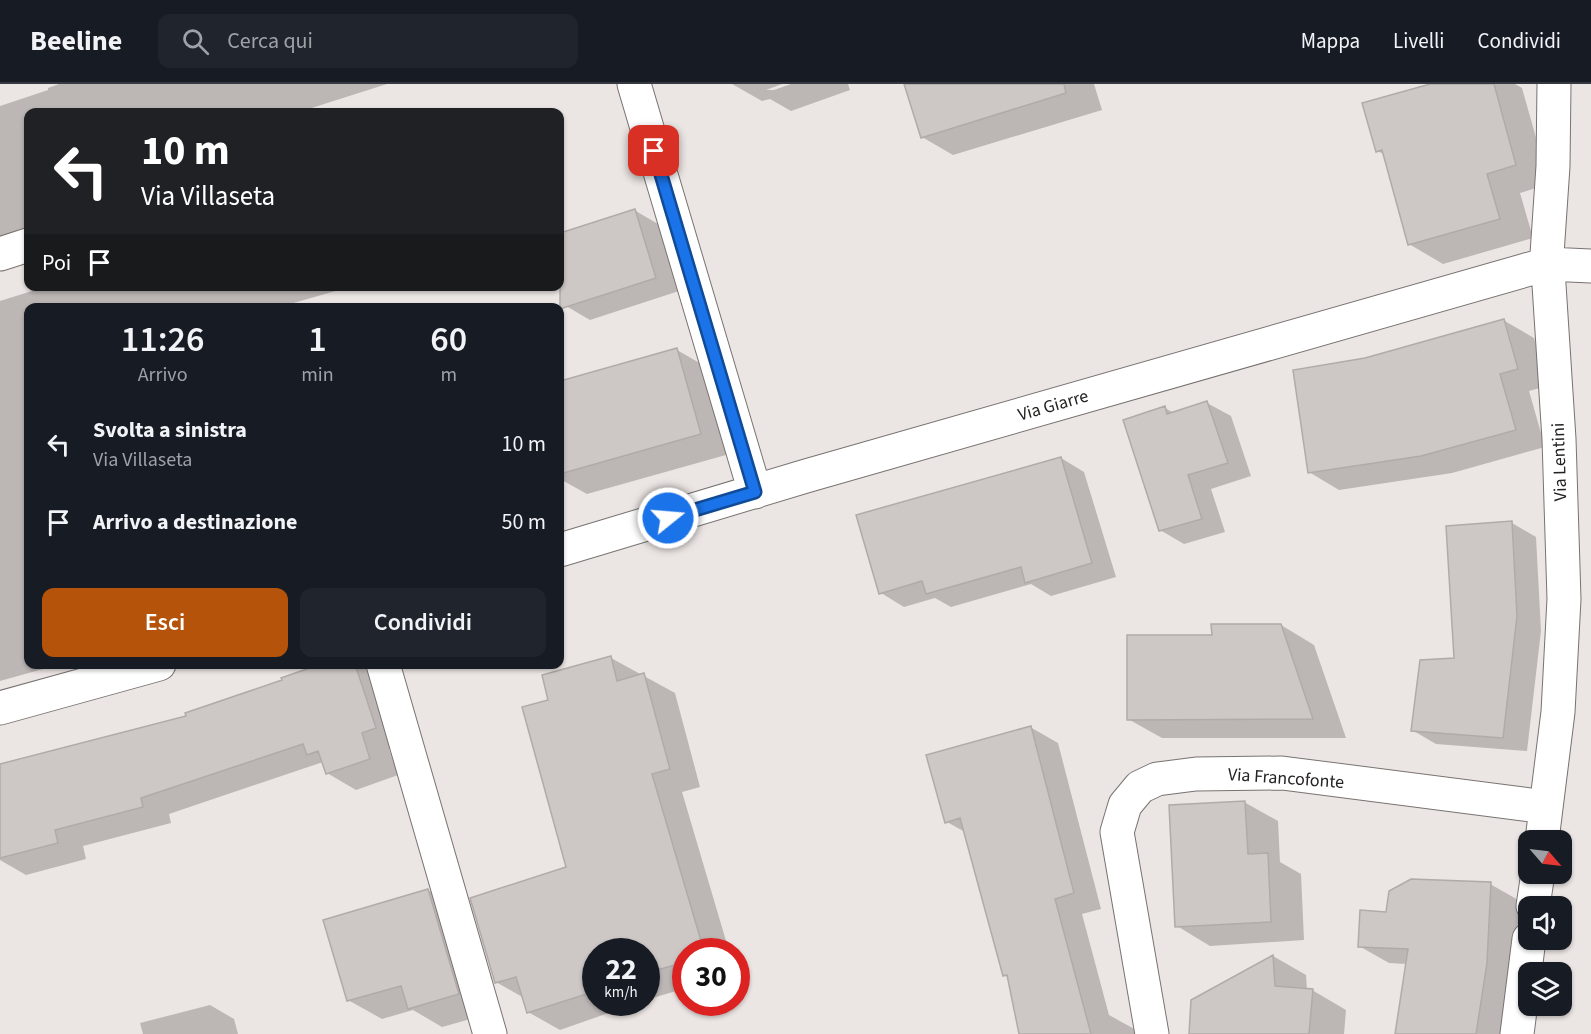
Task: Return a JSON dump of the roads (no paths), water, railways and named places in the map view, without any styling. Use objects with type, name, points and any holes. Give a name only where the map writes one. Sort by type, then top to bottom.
[{"type":"street","points":[[634,84],[755,492]]},
{"type":"street","name":"Via Lentini","points":[[1543,830],[1561,678],[1564,599],[1559,438],[1547,264],[1555,111],[1554,84]]},
{"type":"street","points":[[0,254],[24,246]]},
{"type":"street","name":"Via Giarre","points":[[564,549],[1547,264],[1591,266]]},
{"type":"street","points":[[0,708],[141,669]]},
{"type":"street","points":[[385,669],[490,1034]]},
{"type":"street","name":"Via Francofonte","points":[[1152,1034],[1117,832],[1125,805],[1140,787],[1148,782],[1196,774],[1270,773],[1546,807]]},
{"type":"street","points":[[1517,1034],[1528,950]]}]
